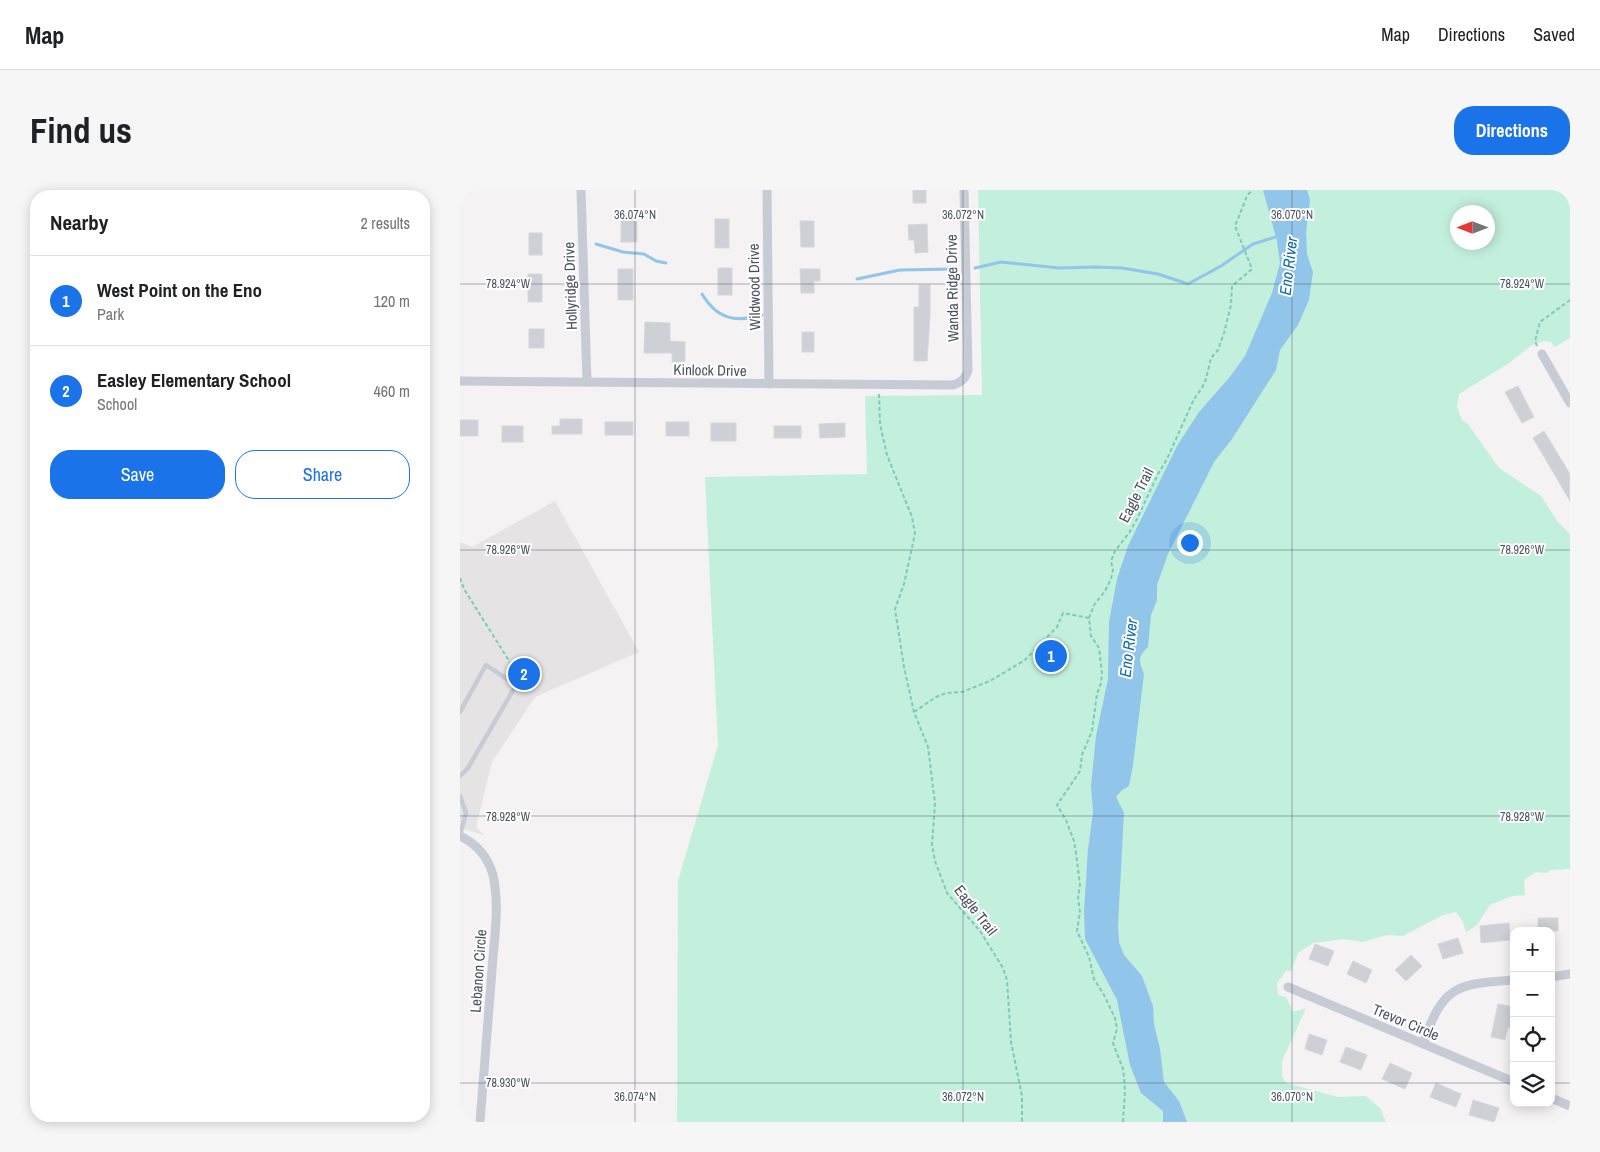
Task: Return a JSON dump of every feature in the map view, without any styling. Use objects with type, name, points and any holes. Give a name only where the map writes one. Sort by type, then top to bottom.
[{"type":"street","name":"Hollyridge Drive","points":[[582,190],[586,382]]},
{"type":"street","name":"Wildwood Drive","points":[[767,190],[769,384]]},
{"type":"street","name":"Wanda Ridge Drive","points":[[960,383],[967,375],[968,370],[964,190]]},
{"type":"street","points":[[1542,354],[1570,403]]},
{"type":"street","name":"Kinlock Drive","points":[[460,381],[879,385],[954,385],[960,383]]},
{"type":"street","name":"Lebanon Circle","points":[[460,836],[474,844],[484,855],[492,874],[495,898],[495,931],[480,1122]]},
{"type":"street","points":[[1555,976],[1570,974]]},
{"type":"street","points":[[1423,1044],[1439,1007],[1445,998],[1454,991],[1470,984],[1510,980]]},
{"type":"street","name":"Trevor Circle","points":[[1288,987],[1510,1080]]},
{"type":"street","points":[[1555,1100],[1570,1106]]},
{"type":"lane","points":[[460,712],[486,665],[515,685]]},
{"type":"lane","points":[[460,776],[468,768],[515,685],[514,670]]},
{"type":"lane","points":[[460,796],[466,813],[460,836]]},
{"type":"path","name":"Eagle Trail","points":[[1089,618],[1094,604],[1105,591],[1111,579],[1113,570],[1111,561],[1115,551],[1133,526],[1167,459],[1194,399],[1204,384],[1211,358],[1218,350],[1224,333],[1231,305],[1232,286],[1252,269],[1235,226],[1247,196],[1252,190]]},
{"type":"path","points":[[1542,354],[1535,341],[1540,322],[1570,300]]},
{"type":"path","name":"Eagle Trail","points":[[879,385],[880,424],[887,456],[912,517],[915,534],[904,584],[895,609],[904,667],[914,712],[928,748],[935,803],[932,845],[935,861],[947,893],[980,931],[1003,968],[1008,980],[1011,1042],[1022,1096],[1022,1122]]},
{"type":"path","points":[[460,578],[464,589],[514,670]]},
{"type":"path","points":[[460,587],[464,589]]},
{"type":"path","points":[[914,712],[936,697],[946,693],[962,692],[990,681],[1025,660],[1057,628],[1063,612],[1089,618],[1091,636],[1099,648],[1102,673],[1101,683],[1097,694],[1092,732],[1082,756],[1080,770],[1057,805],[1066,820],[1074,841],[1076,863],[1079,871],[1080,885],[1078,898],[1080,912],[1077,931],[1089,957],[1094,979],[1116,1018],[1117,1029],[1113,1043],[1123,1069],[1125,1091],[1123,1122]]},
{"type":"shaded area","points":[[555,501],[639,652],[535,697],[492,762],[476,827],[484,835],[460,828],[460,542],[472,547]]},
{"type":"green space","points":[[978,190],[1570,190],[1570,338],[1555,347],[1551,342],[1544,341],[1532,345],[1509,363],[1459,394],[1457,407],[1462,420],[1468,424],[1499,468],[1541,496],[1557,521],[1570,534],[1570,869],[1550,870],[1547,873],[1536,872],[1524,880],[1525,895],[1512,896],[1490,905],[1477,925],[1466,932],[1463,922],[1456,912],[1443,915],[1403,936],[1387,935],[1363,942],[1344,939],[1313,943],[1298,953],[1291,971],[1286,971],[1277,983],[1278,995],[1286,997],[1293,1012],[1306,1008],[1282,1061],[1282,1076],[1286,1083],[1338,1097],[1366,1096],[1380,1108],[1386,1122],[677,1122],[678,881],[718,745],[705,477],[867,474],[865,396],[982,395]]},
{"type":"water","name":"Eno River","points":[[1263,190],[1307,190],[1310,200],[1306,233],[1307,254],[1313,272],[1309,300],[1298,325],[1280,350],[1276,370],[1232,439],[1214,462],[1168,554],[1157,585],[1157,600],[1151,615],[1148,647],[1140,659],[1144,674],[1129,786],[1116,797],[1124,813],[1118,925],[1119,942],[1124,955],[1142,976],[1153,1006],[1154,1024],[1160,1049],[1164,1082],[1179,1101],[1187,1122],[1163,1122],[1163,1111],[1141,1093],[1130,1065],[1117,1000],[1085,939],[1084,911],[1088,849],[1093,812],[1091,786],[1096,736],[1108,679],[1109,622],[1117,579],[1128,546],[1177,446],[1199,412],[1229,378],[1245,356],[1272,293],[1280,263],[1277,241]]},
{"type":"building","points":[[913,190],[926,190],[926,203],[913,203]]},
{"type":"building","points":[[621,213],[637,213],[637,242],[621,242]]},
{"type":"building","points":[[715,219],[729,219],[729,248],[715,248]]},
{"type":"building","points":[[800,221],[814,221],[814,247],[801,247]]},
{"type":"building","points":[[927,224],[928,252],[915,253],[914,240],[909,240],[908,225]]},
{"type":"building","points":[[529,233],[542,233],[542,255],[529,255]]},
{"type":"building","points":[[718,268],[732,268],[732,295],[718,295]]},
{"type":"building","points":[[618,269],[633,269],[633,300],[618,300]]},
{"type":"building","points":[[800,269],[820,269],[820,281],[814,281],[814,293],[801,293]]},
{"type":"building","points":[[528,274],[542,274],[542,302],[528,302]]},
{"type":"building","points":[[919,285],[930,285],[927,361],[914,361],[914,307],[919,307]]},
{"type":"building","points":[[645,322],[670,323],[670,341],[685,342],[685,362],[672,362],[672,353],[644,353]]},
{"type":"building","points":[[529,329],[544,329],[544,348],[529,348]]},
{"type":"building","points":[[802,332],[814,332],[814,352],[802,352]]},
{"type":"building","points":[[1518,386],[1534,417],[1522,423],[1505,392]]},
{"type":"building","points":[[560,419],[582,419],[582,434],[552,434],[552,426],[560,426]]},
{"type":"building","points":[[460,420],[478,420],[478,436],[460,436]]},
{"type":"building","points":[[605,422],[633,422],[633,435],[605,435]]},
{"type":"building","points":[[666,422],[689,422],[689,436],[666,436]]},
{"type":"building","points":[[711,423],[736,423],[736,441],[711,441]]},
{"type":"building","points":[[845,423],[845,437],[820,438],[819,424]]},
{"type":"building","points":[[502,426],[523,426],[523,442],[502,442]]},
{"type":"building","points":[[774,426],[801,426],[801,438],[774,438]]},
{"type":"building","points":[[1544,431],[1570,474],[1570,501],[1533,438]]},
{"type":"building","points":[[1538,918],[1558,918],[1558,931],[1555,931],[1555,927],[1538,927]]},
{"type":"building","points":[[1509,923],[1510,940],[1481,943],[1480,926]]},
{"type":"building","points":[[1458,938],[1463,953],[1443,959],[1438,944]]},
{"type":"building","points":[[1315,944],[1334,951],[1328,966],[1309,959]]},
{"type":"building","points":[[1411,955],[1422,966],[1406,981],[1395,970]]},
{"type":"building","points":[[1353,961],[1372,970],[1366,983],[1347,974]]},
{"type":"building","points":[[1498,1004],[1510,1006],[1510,1028],[1508,1027],[1505,1040],[1491,1037]]},
{"type":"building","points":[[1309,1034],[1327,1040],[1322,1055],[1305,1049]]},
{"type":"building","points":[[1346,1047],[1367,1055],[1361,1070],[1340,1062]]},
{"type":"building","points":[[1390,1063],[1412,1073],[1405,1089],[1382,1079]]},
{"type":"building","points":[[1436,1083],[1461,1094],[1456,1107],[1430,1097]]},
{"type":"building","points":[[1473,1100],[1499,1108],[1494,1122],[1469,1115]]},
{"type":"waterway","name":"Eno River","points":[[975,268],[1001,262],[1059,268],[1122,268],[1158,274],[1188,284],[1221,266],[1253,244],[1279,236]]},
{"type":"waterway","points":[[596,244],[623,252],[644,254],[656,261],[666,263]]},
{"type":"waterway","points":[[857,279],[900,270],[953,269]]},
{"type":"waterway","points":[[702,294],[714,309],[728,317],[743,319],[762,315]]},
{"type":"place","name":"West Point on the Eno","points":[[1051,656]]},
{"type":"place","name":"Easley Elementary School","points":[[524,674]]}]
